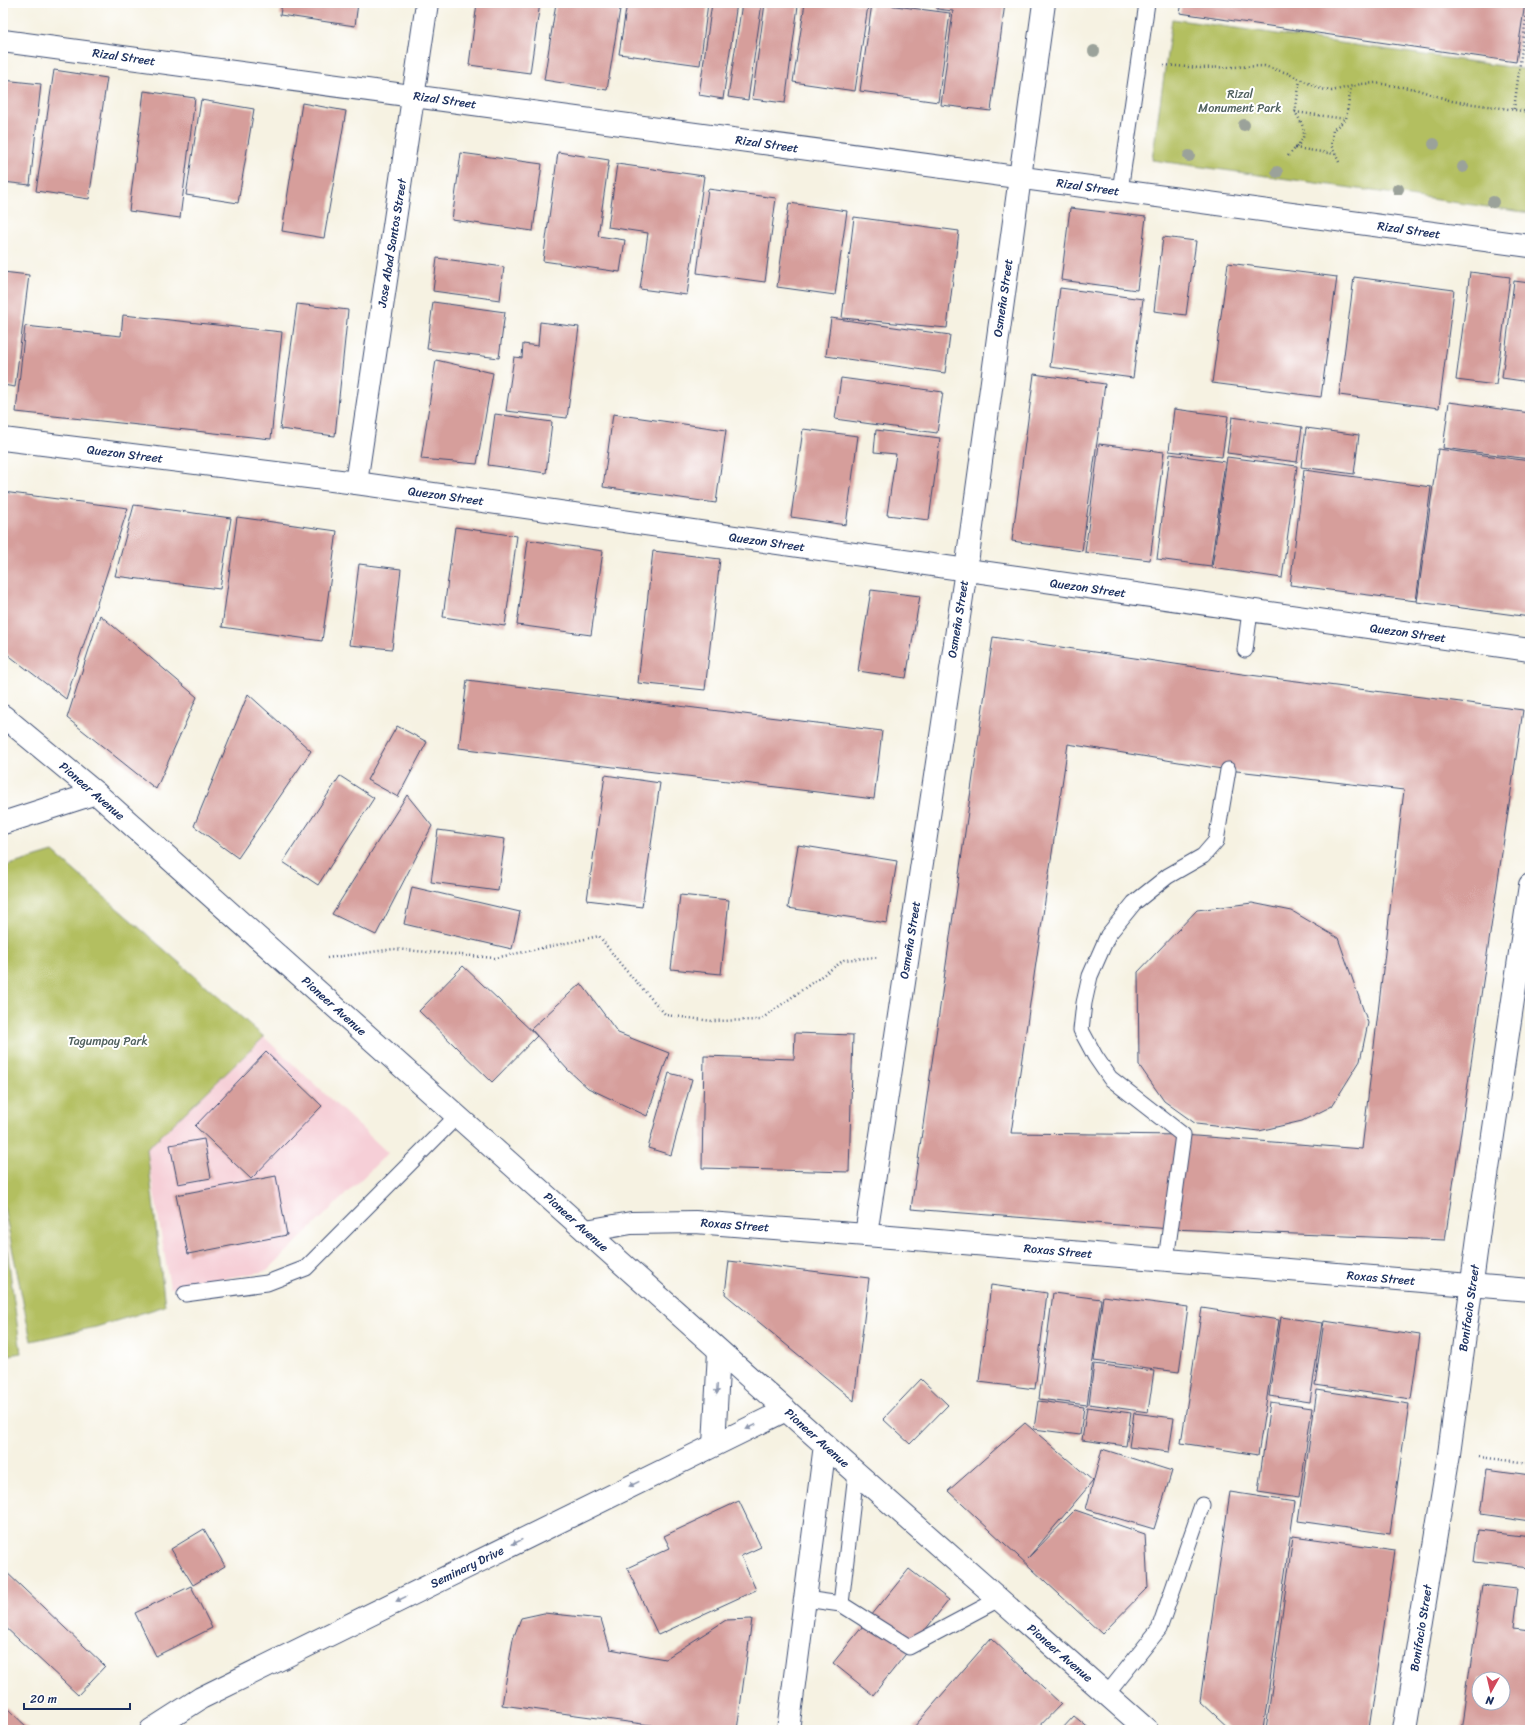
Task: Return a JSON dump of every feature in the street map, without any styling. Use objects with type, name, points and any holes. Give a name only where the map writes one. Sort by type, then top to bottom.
[{"type":"main road","name":"Jose Abad Santos Street","points":[[356,484],[427,3]]},
{"type":"main road","name":"Osmeña Street","points":[[866,1235],[966,570],[1044,3]]},
{"type":"main road","name":"Rizal Street","points":[[3,41],[1530,246]]},
{"type":"main road","name":"Quezon Street","points":[[3,439],[356,484],[1530,650]]},
{"type":"main road","name":"Pioneer Avenue","points":[[3,716],[96,793],[856,1473],[1147,1730]]},
{"type":"main road","points":[[3,823],[96,793]]},
{"type":"main road","name":"Bonifacio Street","points":[[1404,1730],[1449,1454],[1471,1286],[1530,885]]},
{"type":"main road","name":"Roxas Street","points":[[586,1231],[631,1223],[695,1222],[1530,1290]]},
{"type":"main road","points":[[714,1445],[719,1350]]},
{"type":"main road","name":"Seminary Drive","points":[[151,1730],[201,1698],[786,1410]]},
{"type":"main road","points":[[788,1730],[825,1445]]},
{"type":"lane","points":[[1120,191],[1146,3]]},
{"type":"lane","points":[[1245,650],[1250,611]]},
{"type":"lane","points":[[1166,1260],[1183,1136],[1110,1078],[1095,1056],[1081,1030],[1084,1003],[1090,976],[1108,935],[1134,903],[1168,876],[1203,856],[1216,842],[1228,770]]},
{"type":"lane","points":[[185,1294],[267,1283],[306,1268],[457,1116]]},
{"type":"lane","points":[[841,1604],[856,1473]]},
{"type":"lane","points":[[1107,1694],[1159,1629],[1202,1505]]},
{"type":"lane","points":[[805,1599],[841,1604],[909,1647],[999,1599]]},
{"type":"path","points":[[1514,109],[1528,3]]},
{"type":"path","points":[[1138,63],[1200,68],[1264,66],[1287,73],[1321,89],[1332,91],[1361,84],[1382,84],[1415,90],[1452,101],[1530,112]]},
{"type":"path","points":[[1288,156],[1302,141],[1304,125],[1295,112],[1300,80]]},
{"type":"path","points":[[1340,162],[1331,145],[1333,130],[1346,119],[1351,87]]},
{"type":"path","points":[[1295,112],[1346,119]]},
{"type":"path","points":[[1296,148],[1335,154]]},
{"type":"path","points":[[287,964],[394,949],[495,958],[599,936],[622,966],[666,1015],[712,1021],[760,1020],[844,960],[908,954]]},
{"type":"path","points":[[1449,1454],[1530,1463]]},
{"type":"shaded area","points":[[264,1037],[388,1153],[267,1271],[170,1288],[147,1149]]},
{"type":"green space","name":"Rizal Monument Park","points":[[1172,19],[1530,70],[1530,213],[1152,160]]},
{"type":"green space","name":"Tagumpay Park","points":[[53,852],[264,1037],[147,1149],[165,1306],[96,1327],[31,1341],[3,1203],[3,867]]},
{"type":"green space","points":[[3,1219],[21,1353],[3,1356]]},
{"type":"building","points":[[282,3],[358,3],[355,26],[280,15]]},
{"type":"building","points":[[477,3],[540,3],[530,73],[469,65]]},
{"type":"building","points":[[556,3],[621,3],[607,90],[544,80]]},
{"type":"building","points":[[627,3],[708,3],[700,65],[619,54]]},
{"type":"building","points":[[712,3],[737,3],[723,99],[699,95]]},
{"type":"building","points":[[742,3],[762,3],[748,100],[728,97]]},
{"type":"building","points":[[765,3],[798,6],[785,103],[752,99]]},
{"type":"building","points":[[805,3],[851,3],[868,6],[855,91],[793,82]]},
{"type":"building","points":[[872,3],[950,13],[938,102],[860,91]]},
{"type":"building","points":[[937,3],[1005,3],[991,111],[941,105],[953,11],[937,9]]},
{"type":"building","points":[[1182,3],[1525,3],[1516,62],[1180,13]]},
{"type":"building","points":[[1530,37],[1530,65],[1526,64]]},
{"type":"building","points":[[54,70],[107,78],[89,199],[36,191]]},
{"type":"building","points":[[3,80],[41,84],[30,185],[3,182]]},
{"type":"building","points":[[144,91],[195,98],[180,218],[129,211]]},
{"type":"building","points":[[201,100],[254,109],[238,203],[186,195]]},
{"type":"building","points":[[302,103],[346,111],[324,238],[282,231]]},
{"type":"building","points":[[558,152],[609,160],[598,236],[625,240],[620,272],[543,261]]},
{"type":"building","points":[[461,153],[542,164],[533,231],[452,220]]},
{"type":"building","points":[[617,164],[704,176],[687,295],[640,289],[648,233],[608,227]]},
{"type":"building","points":[[708,189],[776,198],[765,282],[697,273]]},
{"type":"building","points":[[789,203],[847,211],[835,295],[777,287]]},
{"type":"building","points":[[1070,208],[1146,217],[1137,290],[1061,280]]},
{"type":"building","points":[[854,217],[959,231],[947,328],[842,318]]},
{"type":"building","points":[[1163,237],[1196,241],[1186,315],[1154,311]]},
{"type":"building","points":[[437,258],[504,267],[500,300],[433,291]]},
{"type":"building","points":[[1228,263],[1337,277],[1321,397],[1212,383]]},
{"type":"building","points":[[3,272],[29,275],[15,387],[3,385]]},
{"type":"building","points":[[1470,272],[1510,277],[1496,385],[1456,380]]},
{"type":"building","points":[[1354,277],[1454,290],[1439,408],[1339,395]]},
{"type":"building","points":[[1514,281],[1530,283],[1530,382],[1502,378]]},
{"type":"building","points":[[1060,288],[1143,299],[1133,378],[1050,367]]},
{"type":"building","points":[[433,302],[505,312],[499,358],[427,349]]},
{"type":"building","points":[[297,304],[348,310],[335,436],[280,429]]},
{"type":"building","points":[[123,315],[282,332],[271,439],[16,412],[25,326],[121,336]]},
{"type":"building","points":[[831,318],[950,335],[945,373],[826,356]]},
{"type":"building","points":[[540,322],[579,327],[567,418],[506,411],[514,357],[522,358],[523,344],[538,346]]},
{"type":"building","points":[[436,360],[493,373],[477,464],[421,459]]},
{"type":"building","points":[[1034,374],[1105,384],[1082,551],[1012,541]]},
{"type":"building","points":[[841,378],[943,392],[937,433],[835,419]]},
{"type":"building","points":[[1449,402],[1530,413],[1530,459],[1443,448]]},
{"type":"building","points":[[1174,409],[1228,416],[1222,457],[1169,451]]},
{"type":"building","points":[[495,414],[552,422],[546,473],[488,465]]},
{"type":"building","points":[[613,414],[726,430],[716,503],[603,487]]},
{"type":"building","points":[[1232,417],[1302,427],[1297,462],[1227,453]]},
{"type":"building","points":[[1306,428],[1359,435],[1354,474],[1301,467]]},
{"type":"building","points":[[803,429],[858,436],[846,525],[791,517]]},
{"type":"building","points":[[876,430],[940,438],[929,520],[887,515],[896,454],[874,452]]},
{"type":"building","points":[[1099,444],[1164,452],[1150,560],[1085,552]]},
{"type":"building","points":[[1438,449],[1530,461],[1530,617],[1417,602]]},
{"type":"building","points":[[1170,454],[1225,462],[1211,566],[1157,559]]},
{"type":"building","points":[[1227,457],[1297,466],[1282,578],[1212,568]]},
{"type":"building","points":[[1304,470],[1431,487],[1416,601],[1290,585]]},
{"type":"building","points":[[3,492],[128,508],[66,699],[3,651]]},
{"type":"building","points":[[134,505],[231,518],[220,589],[115,576]]},
{"type":"building","points":[[237,517],[337,531],[322,641],[222,627]]},
{"type":"building","points":[[455,527],[517,536],[505,626],[443,617]]},
{"type":"building","points":[[528,540],[603,551],[591,635],[517,625]]},
{"type":"building","points":[[653,551],[720,559],[705,690],[638,683]]},
{"type":"building","points":[[359,564],[401,569],[392,649],[349,645]]},
{"type":"building","points":[[871,590],[920,596],[906,678],[858,671]]},
{"type":"building","points":[[100,615],[197,697],[156,789],[67,718]]},
{"type":"building","points":[[993,637],[1242,674],[1523,710],[1445,1240],[1171,1229],[911,1209]],"holes":[[[1068,744],[1228,770],[1404,790],[1362,1149],[1183,1135],[1011,1133]]]},
{"type":"building","points":[[467,680],[882,731],[874,799],[459,748]]},
{"type":"building","points":[[248,694],[311,751],[238,858],[194,826]]},
{"type":"building","points":[[397,726],[427,742],[398,797],[367,780]]},
{"type":"building","points":[[605,775],[660,783],[642,907],[587,900]]},
{"type":"building","points":[[340,776],[374,798],[318,885],[283,862]]},
{"type":"building","points":[[407,795],[432,826],[376,935],[332,914]]},
{"type":"building","points":[[438,830],[505,839],[498,891],[431,882]]},
{"type":"building","points":[[798,845],[897,861],[887,923],[788,908]]},
{"type":"building","points":[[412,887],[520,912],[512,949],[404,924]]},
{"type":"building","points":[[680,895],[729,900],[721,974],[671,969]]},
{"type":"building","points":[[1252,903],[1292,911],[1338,938],[1368,1023],[1360,1061],[1332,1106],[1302,1121],[1259,1131],[1196,1124],[1164,1101],[1139,1065],[1138,972],[1197,910]]},
{"type":"building","points":[[463,966],[537,1036],[492,1082],[419,1011]]},
{"type":"building","points":[[581,983],[618,1033],[669,1053],[647,1116],[588,1088],[568,1070],[531,1029]]},
{"type":"building","points":[[795,1033],[853,1035],[849,1172],[702,1168],[704,1056],[794,1059]]},
{"type":"building","points":[[266,1052],[322,1106],[251,1179],[195,1126]]},
{"type":"building","points":[[669,1073],[692,1079],[671,1155],[648,1148]]},
{"type":"building","points":[[204,1139],[211,1178],[178,1184],[170,1145]]},
{"type":"building","points":[[276,1176],[287,1235],[188,1254],[176,1195]]},
{"type":"building","points":[[729,1261],[869,1278],[854,1401],[725,1294]]},
{"type":"building","points":[[991,1285],[1047,1293],[1035,1389],[979,1382]]},
{"type":"building","points":[[1053,1293],[1101,1299],[1087,1405],[1039,1399]]},
{"type":"building","points":[[1103,1296],[1188,1307],[1179,1372],[1094,1361]]},
{"type":"building","points":[[1202,1308],[1279,1320],[1258,1455],[1181,1443]]},
{"type":"building","points":[[1281,1317],[1322,1323],[1310,1402],[1269,1396]]},
{"type":"building","points":[[1324,1321],[1420,1335],[1411,1399],[1315,1385]]},
{"type":"building","points":[[1094,1364],[1154,1371],[1148,1412],[1089,1404]]},
{"type":"building","points":[[921,1379],[948,1405],[910,1444],[883,1419]]},
{"type":"building","points":[[1317,1390],[1409,1404],[1390,1534],[1298,1521]]},
{"type":"building","points":[[1038,1401],[1084,1407],[1080,1435],[1034,1429]]},
{"type":"building","points":[[1270,1402],[1312,1408],[1299,1498],[1258,1492]]},
{"type":"building","points":[[1087,1407],[1131,1413],[1126,1446],[1082,1440]]},
{"type":"building","points":[[1134,1413],[1174,1418],[1169,1452],[1129,1447]]},
{"type":"building","points":[[1025,1423],[1093,1481],[1028,1558],[1075,1510],[1145,1534],[1148,1587],[1102,1634],[948,1491]]},
{"type":"building","points":[[1102,1449],[1172,1471],[1154,1529],[1086,1509]]},
{"type":"building","points":[[1487,1469],[1530,1475],[1530,1521],[1481,1514]]},
{"type":"building","points":[[1230,1492],[1295,1502],[1263,1730],[1231,1730],[1200,1701]]},
{"type":"building","points":[[739,1501],[761,1547],[741,1556],[756,1590],[658,1635],[627,1568],[670,1548],[664,1536]]},
{"type":"building","points":[[204,1529],[225,1566],[193,1585],[171,1549]]},
{"type":"building","points":[[1478,1530],[1530,1536],[1530,1568],[1474,1562]]},
{"type":"building","points":[[1293,1536],[1395,1550],[1369,1730],[1266,1730]]},
{"type":"building","points":[[3,1569],[105,1666],[78,1695],[3,1625]]},
{"type":"building","points":[[909,1569],[949,1600],[873,1695],[833,1663]]},
{"type":"building","points":[[1482,1585],[1518,1589],[1513,1628],[1530,1630],[1530,1730],[1461,1730]]},
{"type":"building","points":[[191,1586],[212,1628],[156,1656],[135,1613]]},
{"type":"building","points":[[544,1613],[601,1619],[610,1649],[665,1659],[726,1620],[752,1619],[737,1730],[687,1730],[502,1705],[513,1639],[521,1618]]},
{"type":"building","points":[[991,1638],[1061,1704],[1036,1730],[916,1730],[914,1727]]},
{"type":"building","points":[[6,1707],[30,1730],[3,1730],[3,1710]]},
{"type":"building","points":[[1074,1716],[1091,1730],[1061,1730]]}]
